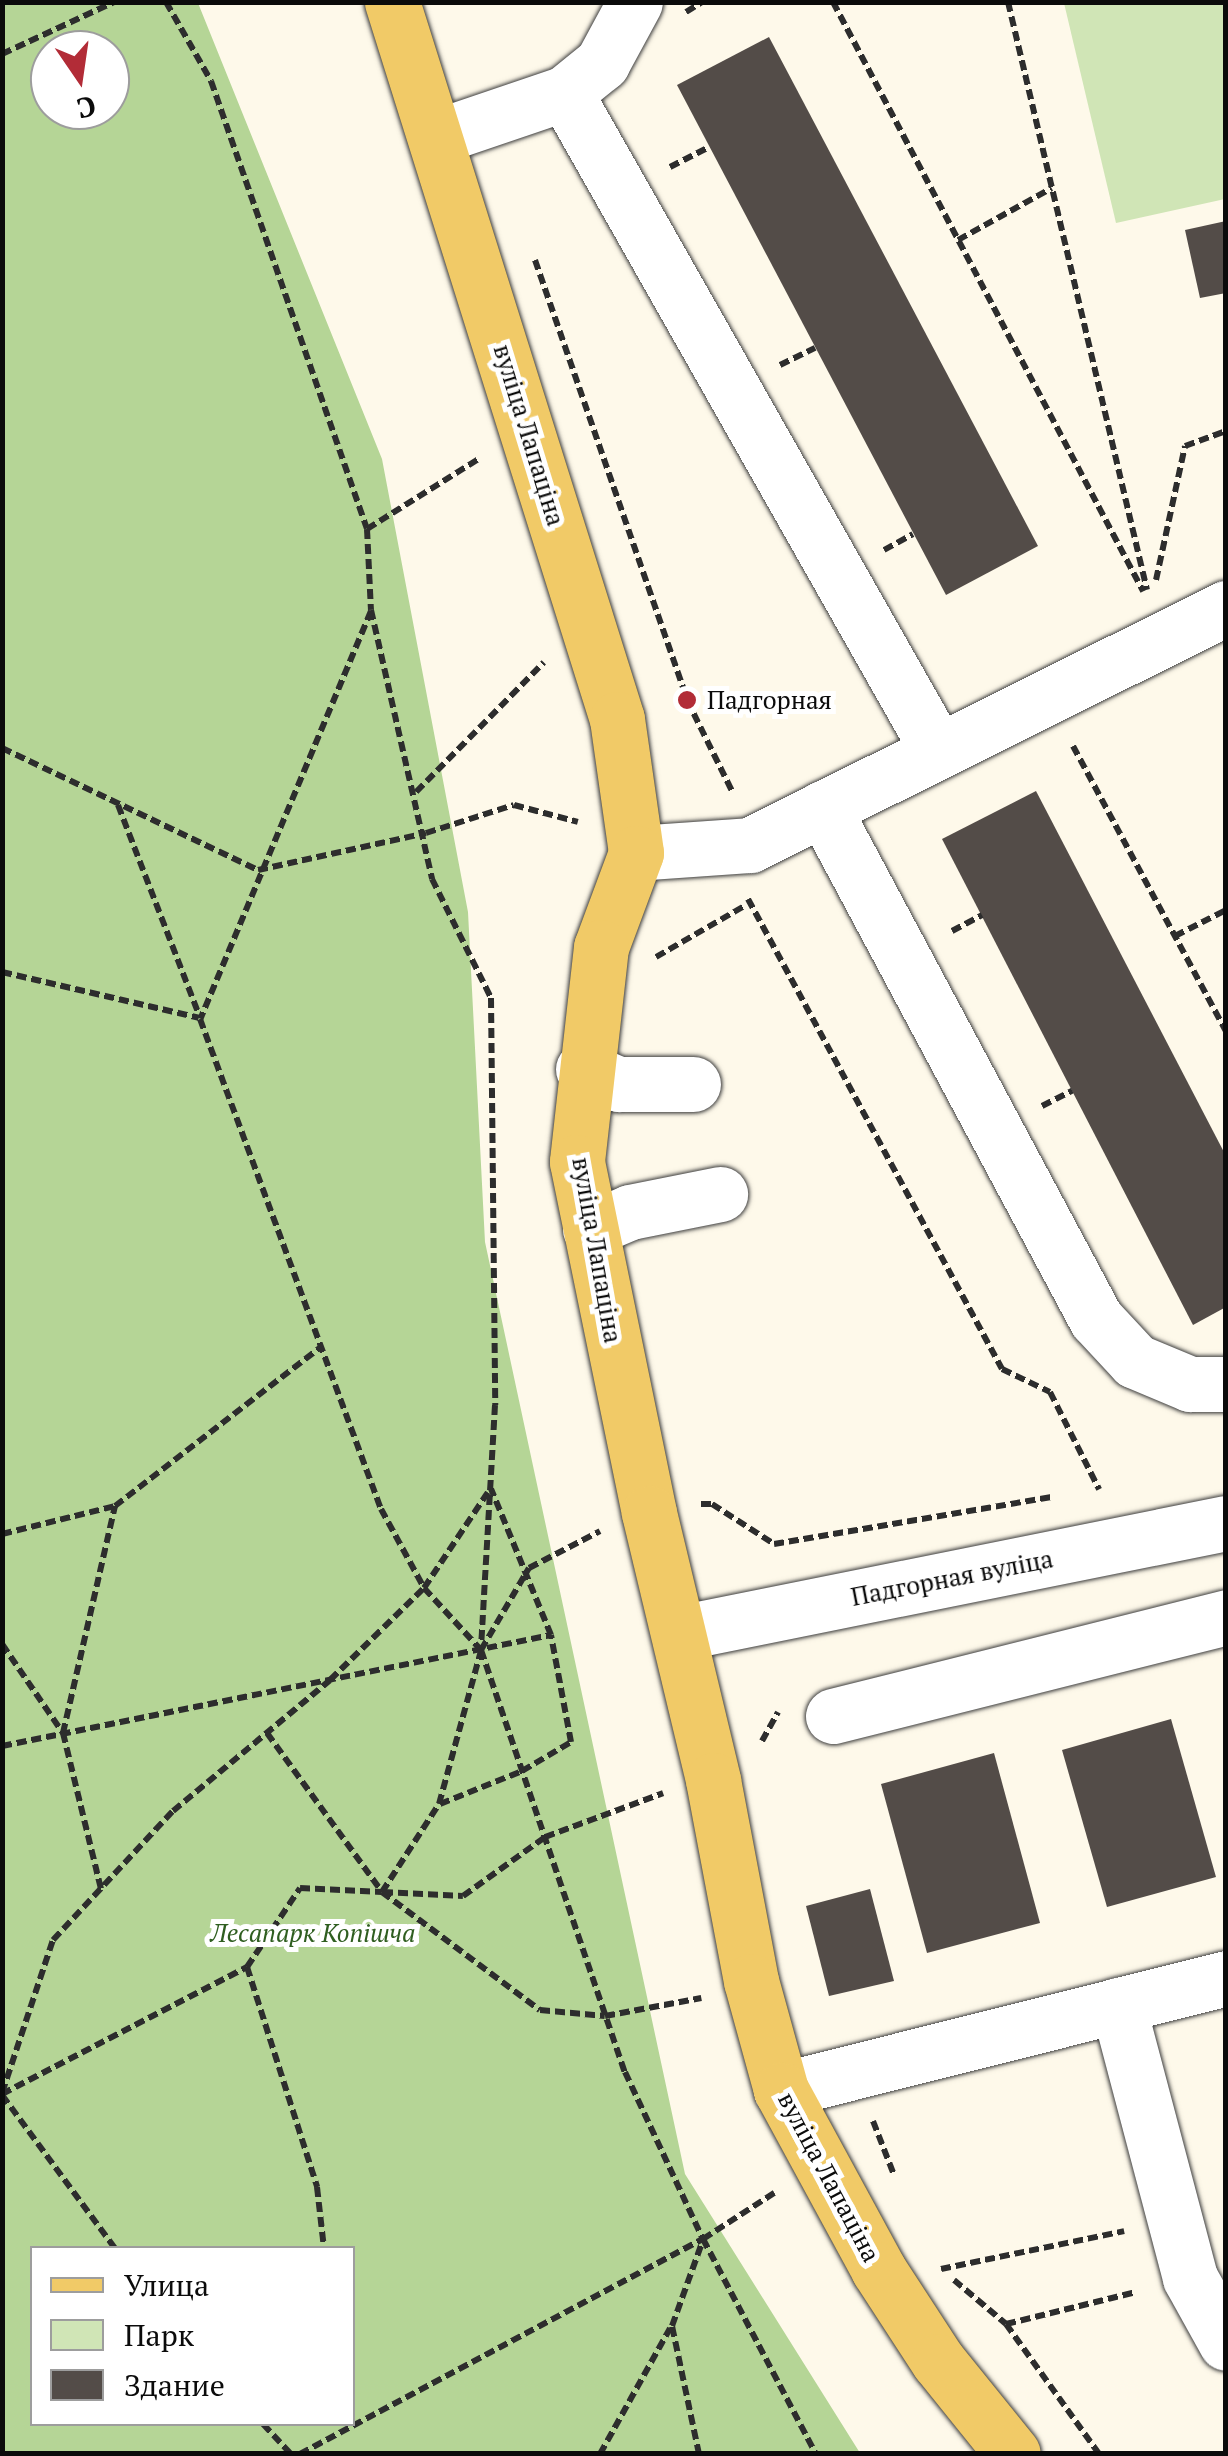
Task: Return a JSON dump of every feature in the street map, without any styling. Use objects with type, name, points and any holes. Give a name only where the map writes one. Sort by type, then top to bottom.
[{"type":"main road","name":"вуліца Лапаціна","points":[[392,2],[618,720],[636,853],[601,947],[583,1069],[577,1162],[680,1633],[750,1981],[781,2090],[878,2269],[938,2361],[1013,2454]]},
{"type":"street","points":[[436,137],[565,92],[602,63],[635,2]]},
{"type":"street","points":[[565,92],[938,751]]},
{"type":"street","points":[[636,853],[750,845],[1226,608]]},
{"type":"street","points":[[823,808],[1096,1319],[1135,1361],[1190,1384],[1226,1384]]},
{"type":"street","points":[[583,1069],[619,1084],[694,1084]]},
{"type":"street","points":[[590,1229],[630,1212],[720,1194]]},
{"type":"street","name":"Падгорная вуліца","points":[[680,1633],[1226,1523]]},
{"type":"street","points":[[834,1716],[1226,1617]]},
{"type":"street","points":[[781,2090],[1226,1978]]},
{"type":"street","points":[[1118,2005],[1190,2278],[1226,2343]]},
{"type":"path","points":[[2,54],[114,2]]},
{"type":"path","points":[[166,2],[211,82],[367,529],[371,610],[426,834],[432,879],[491,998],[490,1488],[481,1650],[439,1804],[382,1892]]},
{"type":"path","points":[[834,2],[1150,606]]},
{"type":"path","points":[[1008,2],[1150,606]]},
{"type":"path","points":[[958,240],[1052,188]]},
{"type":"path","points":[[532,251],[687,700],[739,804]]},
{"type":"path","points":[[1150,606],[1185,446],[1226,431]]},
{"type":"path","points":[[367,529],[490,452]]},
{"type":"path","points":[[200,1018],[258,870],[371,610]]},
{"type":"path","points":[[415,793],[551,656]]},
{"type":"path","points":[[1047,697],[1226,1031]]},
{"type":"path","points":[[2,748],[258,870],[426,834],[514,805],[582,823]]},
{"type":"path","points":[[118,803],[381,1510],[424,1588],[481,1650],[605,2016],[703,2239],[816,2454]]},
{"type":"path","points":[[650,962],[746,904],[752,887]]},
{"type":"path","points":[[746,904],[1002,1369],[1050,1392],[1100,1490],[1080,1493]]},
{"type":"path","points":[[1175,936],[1226,910]]},
{"type":"path","points":[[2,972],[200,1018]]},
{"type":"path","points":[[2,1534],[114,1506],[321,1347]]},
{"type":"path","points":[[439,1804],[522,1770],[571,1742],[551,1635],[528,1568],[490,1488]]},
{"type":"path","points":[[2,2094],[53,1940],[173,1811],[330,1680],[424,1588],[490,1488]]},
{"type":"path","points":[[697,1504],[712,1504],[774,1544],[1061,1496]]},
{"type":"path","points":[[63,1733],[114,1506]]},
{"type":"path","points":[[481,1650],[528,1568],[610,1526]]},
{"type":"path","points":[[2,1746],[551,1635]]},
{"type":"path","points":[[2,1644],[63,1733],[101,1889]]},
{"type":"path","points":[[267,1733],[382,1892],[540,2010],[605,2016],[710,1996]]},
{"type":"path","points":[[2,2094],[247,1967],[300,1888],[464,1896],[544,1837],[670,1790]]},
{"type":"path","points":[[247,1967],[317,2187],[324,2246]]},
{"type":"path","points":[[855,2073],[896,2180]]},
{"type":"path","points":[[2,2094],[114,2246]]},
{"type":"path","points":[[355,2421],[703,2239],[788,2184]]},
{"type":"path","points":[[941,2269],[1175,2221]]},
{"type":"path","points":[[600,2454],[672,2326],[703,2239]]},
{"type":"path","points":[[933,2254],[941,2269],[1006,2324],[1099,2454]]},
{"type":"path","points":[[1006,2324],[1190,2278]]},
{"type":"path","points":[[672,2326],[699,2454]]},
{"type":"path","points":[[265,2426],[290,2454]]},
{"type":"path","points":[[300,2454],[346,2426]]},
{"type":"green space","name":"Лесапарк Копішча","points":[[3,2],[198,3],[382,459],[468,912],[485,1242],[685,2174],[860,2453],[3,2453]]},
{"type":"green space","points":[[1064,3],[1225,3],[1225,199],[1116,223]]},
{"type":"building","points":[[769,37],[1038,546],[946,595],[677,85]]},
{"type":"building","points":[[1226,221],[1226,293],[1200,298],[1185,230]]},
{"type":"building","points":[[1036,791],[1226,1156],[1226,1307],[1193,1325],[942,839]]},
{"type":"building","points":[[1171,1719],[1216,1877],[1107,1907],[1062,1750]]},
{"type":"building","points":[[994,1753],[1040,1923],[927,1953],[881,1784]]},
{"type":"building","points":[[870,1889],[894,1981],[829,1996],[806,1906]]},
{"type":"place","name":"Падгорная","points":[[687,700]]}]
